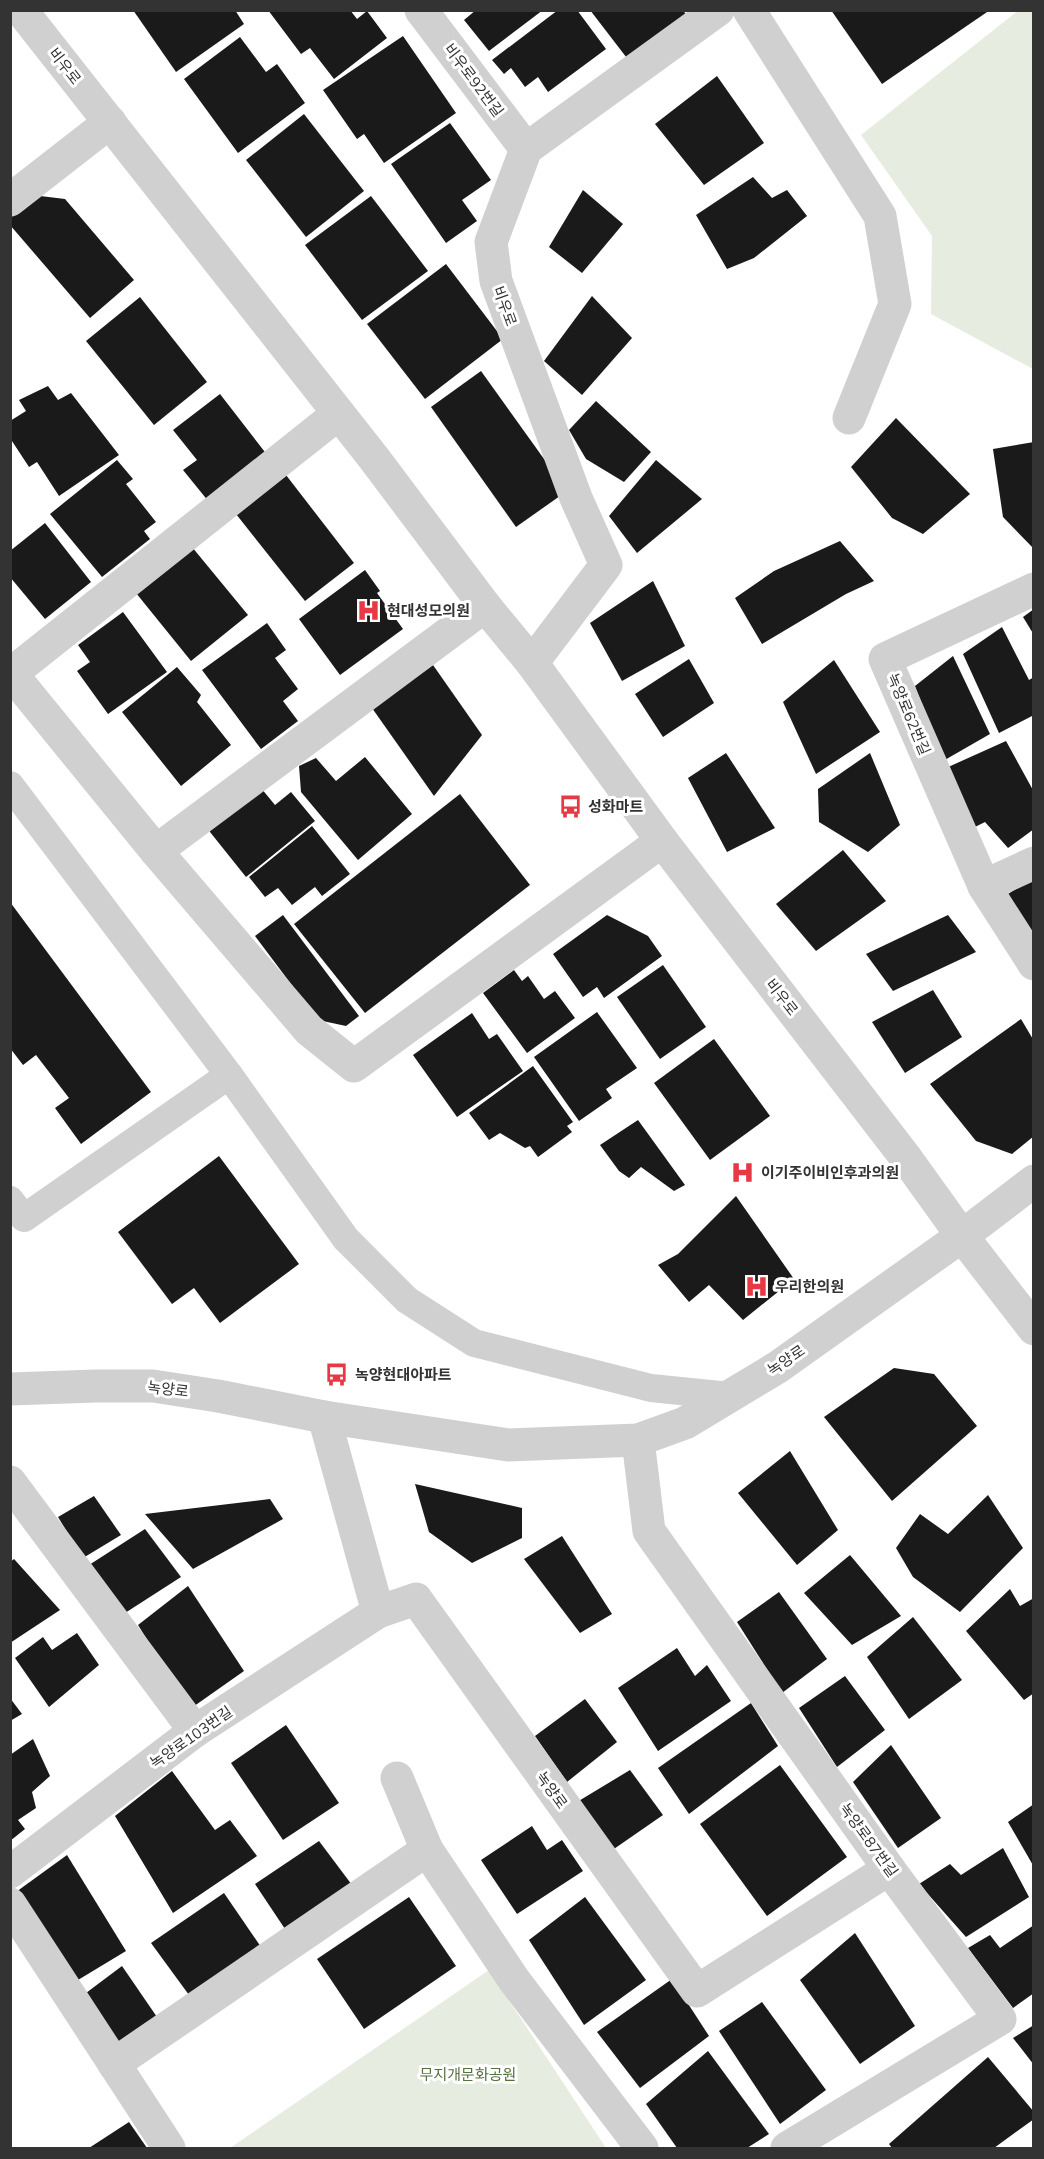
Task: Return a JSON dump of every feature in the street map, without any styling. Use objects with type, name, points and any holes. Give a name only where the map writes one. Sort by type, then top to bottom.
[{"type":"street","name":"비우로","points":[[21,10],[338,414],[485,606],[532,663],[662,841],[906,1158],[962,1236],[1034,1329]]},
{"type":"street","name":"비우로92번길","points":[[421,10],[526,149]]},
{"type":"street","points":[[526,149],[718,10]]},
{"type":"street","points":[[749,10],[880,216],[895,303],[849,418]]},
{"type":"street","points":[[10,200],[110,122]]},
{"type":"street","name":"비우로","points":[[526,149],[491,242],[496,281],[576,498],[606,565],[532,663]]},
{"type":"street","points":[[338,414],[11,672],[156,851],[309,1030],[354,1066],[662,841]]},
{"type":"street","name":"녹양로62번길","points":[[1034,589],[885,659],[984,886],[1034,964]]},
{"type":"street","points":[[156,851],[485,606]]},
{"type":"street","points":[[984,886],[1034,863]]},
{"type":"street","name":"녹양로","points":[[10,1389],[153,1386],[324,1417],[508,1445],[638,1440],[685,1423],[778,1367],[962,1236],[1034,1181]]},
{"type":"street","points":[[324,1417],[378,1612]]},
{"type":"street","name":"녹양로87번길","points":[[638,1440],[650,1531],[889,1869],[1000,2019],[787,2148]]},
{"type":"street","points":[[10,1482],[195,1731]]},
{"type":"street","name":"녹양로","points":[[378,1612],[416,1599],[697,1991],[889,1869]]},
{"type":"street","name":"녹양로103번길","points":[[10,1872],[195,1731],[378,1612]]},
{"type":"street","points":[[397,1778],[426,1850],[514,1980],[642,2148]]},
{"type":"street","points":[[114,2064],[426,1850]]},
{"type":"street","points":[[10,1904],[170,2148]]},
{"type":"lane","points":[[10,785],[229,1075],[346,1239],[407,1300],[474,1343],[651,1388],[730,1396]]},
{"type":"lane","points":[[10,1200],[24,1218],[229,1075]]},
{"type":"green space","points":[[1019,10],[1034,11],[1033,369],[931,314],[932,236],[861,135]]},
{"type":"green space","name":"무지개문화공원","points":[[489,1970],[606,2148],[230,2148]]},
{"type":"building","points":[[133,10],[235,10],[244,24],[176,72]]},
{"type":"building","points":[[268,10],[350,10],[357,19],[367,11],[387,38],[334,79],[310,48],[301,54]]},
{"type":"building","points":[[476,10],[543,10],[489,51],[464,20]]},
{"type":"building","points":[[558,10],[577,10],[606,49],[548,92],[538,77],[525,87],[511,68],[504,74],[492,60]]},
{"type":"building","points":[[590,10],[683,10],[691,22],[633,66]]},
{"type":"building","points":[[831,10],[990,10],[882,84]]},
{"type":"building","points":[[403,36],[456,113],[384,163],[364,134],[357,139],[323,90]]},
{"type":"building","points":[[240,37],[266,72],[277,64],[305,103],[238,153],[184,79]]},
{"type":"building","points":[[717,76],[764,143],[704,185],[655,124]]},
{"type":"building","points":[[304,114],[364,191],[306,237],[246,160]]},
{"type":"building","points":[[450,123],[491,180],[462,200],[477,221],[446,243],[391,164]]},
{"type":"building","points":[[753,177],[772,198],[787,190],[807,216],[754,258],[727,269],[696,215]]},
{"type":"building","points":[[583,190],[623,224],[582,273],[549,247]]},
{"type":"building","points":[[32,195],[65,199],[134,280],[90,318],[10,225],[10,213]]},
{"type":"building","points":[[371,196],[428,271],[362,320],[305,245]]},
{"type":"building","points":[[446,264],[503,339],[425,399],[367,324]]},
{"type":"building","points":[[592,296],[632,338],[582,395],[544,361]]},
{"type":"building","points":[[140,297],[207,382],[154,425],[86,341]]},
{"type":"building","points":[[481,371],[567,491],[516,527],[431,407]]},
{"type":"building","points":[[48,386],[58,400],[71,393],[119,455],[59,496],[37,462],[29,467],[10,438],[10,421],[26,411],[19,400]]},
{"type":"building","points":[[220,394],[268,456],[209,502],[183,470],[197,460],[173,430]]},
{"type":"building","points":[[596,401],[651,452],[624,482],[586,459],[569,430]]},
{"type":"building","points":[[896,418],[970,494],[923,534],[892,518],[851,467]]},
{"type":"building","points":[[1034,442],[1034,549],[1003,517],[993,449]]},
{"type":"building","points":[[117,460],[133,479],[126,484],[156,522],[144,531],[150,539],[102,577],[50,514]]},
{"type":"building","points":[[656,460],[702,499],[637,553],[609,516]]},
{"type":"building","points":[[286,475],[354,563],[305,601],[236,514]]},
{"type":"building","points":[[45,523],[91,582],[45,619],[10,577],[10,551]]},
{"type":"building","points":[[840,541],[874,581],[846,594],[762,644],[735,598],[774,571]]},
{"type":"building","points":[[192,547],[248,615],[191,661],[136,593]]},
{"type":"building","points":[[365,570],[380,591],[377,593],[403,629],[340,675],[299,619]]},
{"type":"building","points":[[653,581],[685,646],[622,681],[590,623]]},
{"type":"building","points":[[1034,609],[1034,635],[1023,617]]},
{"type":"building","points":[[123,612],[167,672],[108,714],[77,671],[90,662],[78,645]]},
{"type":"building","points":[[267,623],[286,650],[275,658],[298,689],[283,701],[298,721],[261,749],[202,670]]},
{"type":"building","points":[[1002,627],[1029,680],[1034,677],[1034,715],[999,733],[963,654]]},
{"type":"building","points":[[953,656],[990,734],[943,761],[915,686]]},
{"type":"building","points":[[689,659],[714,703],[663,737],[635,694]]},
{"type":"building","points":[[834,660],[880,732],[816,774],[783,702]]},
{"type":"building","points":[[433,665],[482,735],[434,796],[372,708]]},
{"type":"building","points":[[177,667],[201,695],[197,702],[231,745],[181,786],[122,712]]},
{"type":"building","points":[[1006,741],[1034,792],[1034,829],[1008,848],[985,822],[969,830],[946,768]]},
{"type":"building","points":[[726,753],[775,828],[727,852],[688,778]]},
{"type":"building","points":[[870,753],[900,825],[868,852],[819,822],[818,789]]},
{"type":"building","points":[[365,757],[412,814],[358,860],[301,792],[299,766],[316,758],[336,781]]},
{"type":"building","points":[[261,788],[275,805],[291,792],[315,821],[246,877],[210,832],[208,820]]},
{"type":"building","points":[[460,794],[530,885],[365,1013],[294,924]]},
{"type":"building","points":[[312,826],[350,874],[322,896],[315,887],[292,905],[278,888],[265,897],[249,877]]},
{"type":"building","points":[[843,850],[886,901],[816,951],[776,904]]},
{"type":"building","points":[[1034,878],[1034,940],[1003,897]]},
{"type":"building","points":[[10,902],[151,1092],[81,1144],[55,1108],[69,1098],[36,1055],[23,1065],[10,1048]]},
{"type":"building","points":[[283,915],[359,1016],[346,1026],[318,1020],[255,936]]},
{"type":"building","points":[[607,915],[648,936],[662,956],[604,998],[597,987],[583,997],[553,954]]},
{"type":"building","points":[[948,915],[976,952],[893,991],[866,954]]},
{"type":"building","points":[[663,965],[706,1027],[660,1059],[617,997]]},
{"type":"building","points":[[514,970],[522,981],[528,976],[544,999],[555,991],[575,1018],[527,1053],[483,993]]},
{"type":"building","points":[[933,990],[962,1037],[905,1073],[872,1022]]},
{"type":"building","points":[[597,1012],[637,1068],[606,1089],[612,1098],[579,1121],[534,1057]]},
{"type":"building","points":[[472,1013],[489,1039],[497,1034],[523,1071],[457,1117],[413,1055]]},
{"type":"building","points":[[1021,1019],[1034,1041],[1034,1136],[1012,1154],[976,1141],[930,1084]]},
{"type":"building","points":[[714,1039],[770,1116],[710,1160],[654,1083]]},
{"type":"building","points":[[533,1066],[573,1122],[567,1126],[572,1132],[538,1157],[530,1146],[525,1148],[500,1133],[489,1140],[469,1113]]},
{"type":"building","points":[[638,1120],[685,1185],[674,1191],[641,1167],[629,1178],[619,1171],[600,1145]]},
{"type":"building","points":[[219,1156],[299,1264],[220,1323],[194,1288],[172,1304],[118,1232]]},
{"type":"building","points":[[736,1196],[794,1279],[743,1320],[709,1285],[689,1302],[658,1265],[678,1254]]},
{"type":"building","points":[[894,1368],[934,1374],[977,1426],[892,1501],[824,1417]]},
{"type":"building","points":[[790,1451],[838,1530],[797,1565],[738,1493]]},
{"type":"building","points":[[415,1484],[522,1508],[522,1538],[472,1563],[429,1532]]},
{"type":"building","points":[[988,1495],[1023,1548],[960,1612],[913,1577],[896,1548],[920,1514],[948,1534]]},
{"type":"building","points":[[94,1496],[121,1535],[83,1558],[58,1517]]},
{"type":"building","points":[[270,1499],[283,1519],[193,1569],[145,1514]]},
{"type":"building","points":[[145,1529],[181,1577],[125,1613],[89,1565]]},
{"type":"building","points":[[562,1536],[612,1614],[580,1633],[524,1559]]},
{"type":"building","points":[[850,1555],[901,1616],[852,1645],[804,1593]]},
{"type":"building","points":[[14,1559],[60,1610],[10,1643],[10,1562]]},
{"type":"building","points":[[188,1586],[244,1671],[190,1709],[138,1625]]},
{"type":"building","points":[[1010,1589],[1020,1606],[1034,1598],[1034,1693],[1024,1700],[966,1631]]},
{"type":"building","points":[[779,1592],[827,1659],[782,1693],[737,1622]]},
{"type":"building","points":[[913,1617],[962,1680],[909,1719],[867,1657]]},
{"type":"building","points":[[77,1633],[99,1665],[49,1707],[15,1658],[43,1637],[52,1650]]},
{"type":"building","points":[[677,1648],[695,1676],[707,1665],[731,1701],[658,1751],[618,1688]]},
{"type":"building","points":[[845,1676],[885,1730],[837,1767],[799,1708]]},
{"type":"building","points":[[10,1698],[22,1714],[10,1721]]},
{"type":"building","points":[[585,1699],[617,1742],[567,1782],[535,1736]]},
{"type":"building","points":[[751,1703],[778,1746],[689,1814],[658,1768]]},
{"type":"building","points":[[286,1725],[339,1803],[283,1840],[231,1763]]},
{"type":"building","points":[[33,1739],[50,1776],[32,1792],[36,1808],[18,1820],[25,1829],[10,1841],[10,1755]]},
{"type":"building","points":[[891,1745],[941,1818],[898,1848],[853,1782]]},
{"type":"building","points":[[780,1765],[847,1857],[767,1916],[700,1824]]},
{"type":"building","points":[[630,1770],[663,1815],[611,1851],[577,1802]]},
{"type":"building","points":[[172,1771],[215,1830],[230,1820],[257,1856],[173,1913],[115,1816]]},
{"type":"building","points":[[1034,1804],[1034,1867],[1008,1822]]},
{"type":"building","points":[[532,1826],[547,1850],[562,1840],[583,1871],[517,1914],[481,1860]]},
{"type":"building","points":[[319,1841],[352,1885],[285,1929],[255,1884]]},
{"type":"building","points":[[1003,1848],[1029,1897],[966,1937],[919,1884],[950,1864],[961,1875]]},
{"type":"building","points":[[67,1855],[126,1951],[73,1983],[16,1892]]},
{"type":"building","points":[[224,1893],[261,1947],[189,1995],[151,1943]]},
{"type":"building","points":[[409,1897],[456,1966],[364,2029],[317,1959]]},
{"type":"building","points":[[585,1897],[646,1980],[584,2025],[529,1940]]},
{"type":"building","points":[[1034,1925],[1034,1993],[1013,2008],[968,1948],[990,1935],[1000,1948]]},
{"type":"building","points":[[855,1933],[915,2026],[860,2064],[800,1980]]},
{"type":"building","points":[[122,1966],[157,2017],[117,2048],[86,1993]]},
{"type":"building","points":[[672,1979],[709,2036],[640,2088],[597,2032]]},
{"type":"building","points":[[762,2002],[826,2090],[780,2124],[719,2031]]},
{"type":"building","points":[[1034,2025],[1034,2065],[1013,2038]]},
{"type":"building","points":[[708,2051],[769,2134],[747,2148],[677,2148],[646,2104]]},
{"type":"building","points":[[988,2057],[1034,2112],[1034,2119],[994,2148],[892,2148],[889,2144]]},
{"type":"building","points":[[129,2122],[147,2148],[89,2148]]},
{"type":"place","name":"현대성모의원","points":[[369,610]]},
{"type":"place","name":"성화마트","points":[[570,806]]},
{"type":"place","name":"이기주이비인후과의원","points":[[743,1172]]},
{"type":"place","name":"우리한의원","points":[[757,1286]]},
{"type":"place","name":"녹양현대아파트","points":[[337,1374]]}]
